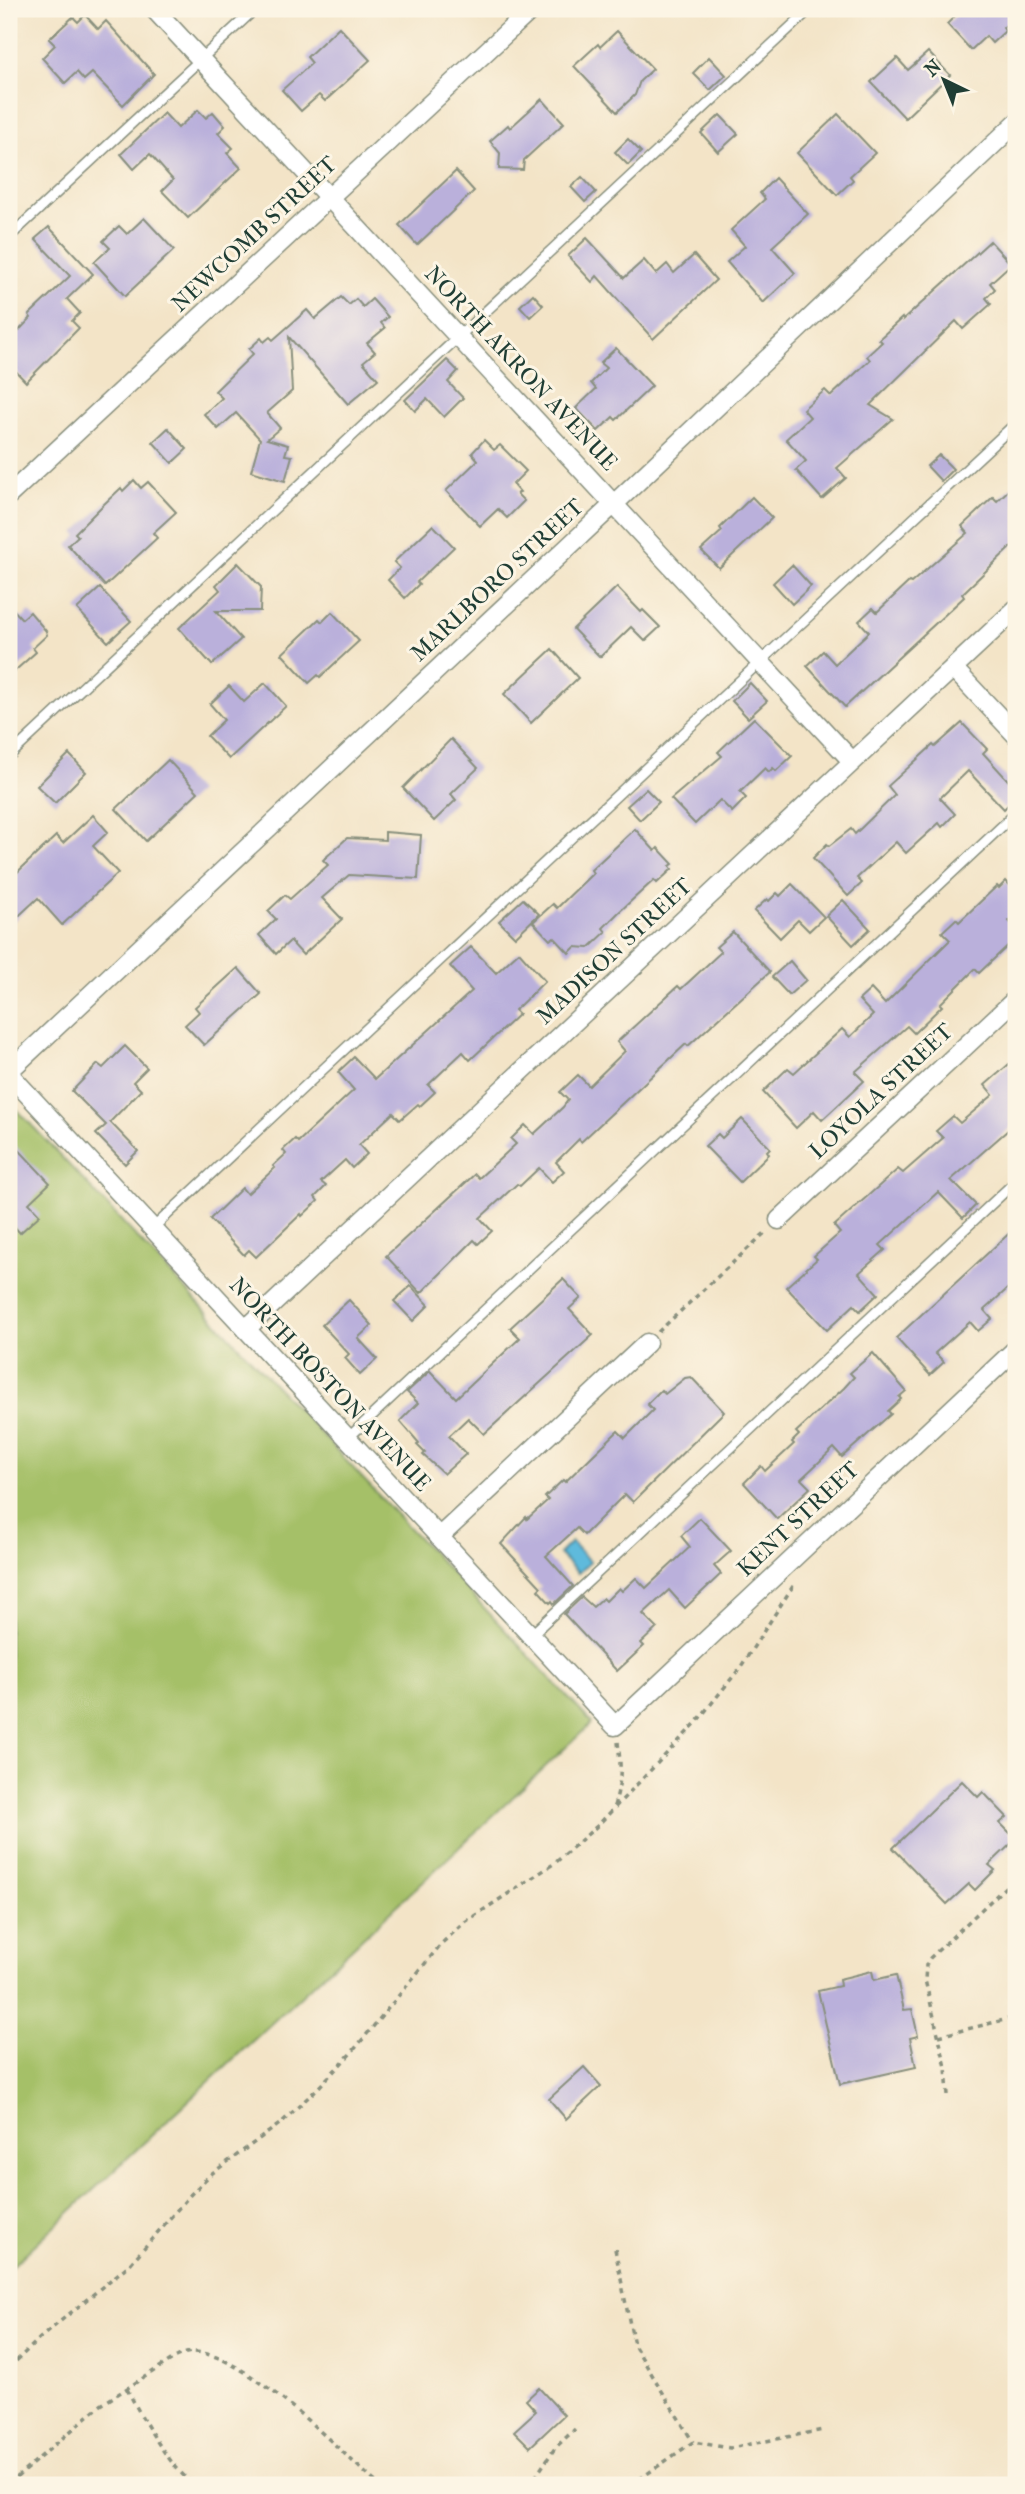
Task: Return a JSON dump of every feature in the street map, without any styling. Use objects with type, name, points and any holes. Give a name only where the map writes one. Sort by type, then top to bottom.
[{"type":"street","name":"NORTH AKRON AVENUE","points":[[154,9],[852,761]]},
{"type":"street","name":"NEWCOMB STREET","points":[[9,495],[533,9]]},
{"type":"street","name":"MARLBORO STREET","points":[[9,1073],[1016,123]]},
{"type":"street","name":"MADISON STREET","points":[[246,1329],[1016,609]]},
{"type":"street","points":[[953,668],[1016,735]]},
{"type":"street","name":"LOYOLA STREET","points":[[779,1220],[1016,999]]},
{"type":"street","name":"NORTH BOSTON AVENUE","points":[[9,1073],[615,1726]]},
{"type":"street","points":[[439,1537],[646,1343]]},
{"type":"street","name":"KENT STREET","points":[[615,1726],[1016,1349]]},
{"type":"lane","points":[[9,237],[255,9]]},
{"type":"lane","points":[[9,756],[810,9]]},
{"type":"lane","points":[[153,1228],[1016,423]]},
{"type":"lane","points":[[347,1439],[1016,813]]},
{"type":"lane","points":[[531,1635],[1016,1181]]},
{"type":"path","points":[[646,1343],[779,1220]]},
{"type":"path","points":[[9,2368],[40,2338],[130,2264],[211,2174],[281,2123],[318,2088],[353,2051],[442,1942],[465,1922],[555,1863],[613,1809],[702,1714],[740,1668],[796,1583]]},
{"type":"path","points":[[613,1809],[621,1784],[622,1763],[615,1726]]},
{"type":"path","points":[[948,2095],[946,2067],[925,1980],[926,1965],[939,1949],[1016,1877]]},
{"type":"path","points":[[939,2036],[1016,2017]]},
{"type":"path","points":[[615,2249],[634,2345],[693,2442]]},
{"type":"path","points":[[9,2484],[101,2405],[185,2353],[196,2352],[218,2358],[279,2396],[379,2485]]},
{"type":"path","points":[[127,2389],[166,2453],[195,2485]]},
{"type":"path","points":[[540,2485],[534,2479],[555,2448],[575,2429]]},
{"type":"path","points":[[631,2485],[693,2442],[730,2448],[823,2430]]},
{"type":"green space","points":[[9,1101],[592,1723],[9,2269]]},
{"type":"water","points":[[571,1542],[590,1562],[578,1573],[559,1554]]},
{"type":"building","points":[[962,9],[1016,9],[1016,16],[992,43],[986,36],[971,50],[947,24]]},
{"type":"building","points":[[85,15],[98,29],[106,21],[154,74],[123,105],[92,73],[84,80],[77,72],[65,83],[42,58],[55,45],[49,39],[73,17],[78,22]]},
{"type":"building","points":[[339,27],[370,60],[325,101],[319,95],[301,111],[282,90],[312,63],[307,57]]},
{"type":"building","points":[[617,31],[653,69],[640,81],[635,95],[617,112],[574,66]]},
{"type":"building","points":[[928,52],[950,75],[905,118],[871,82],[897,58],[908,70]]},
{"type":"building","points":[[709,57],[726,75],[710,90],[693,73]]},
{"type":"building","points":[[542,99],[564,123],[524,160],[523,170],[499,169],[500,153],[490,141],[508,125],[510,128]]},
{"type":"building","points":[[198,110],[206,118],[213,112],[225,126],[218,133],[233,148],[227,153],[241,168],[188,218],[162,191],[173,180],[150,154],[134,169],[121,154],[164,113],[178,128]]},
{"type":"building","points":[[838,114],[875,153],[850,176],[853,180],[837,195],[797,153]]},
{"type":"building","points":[[720,115],[738,134],[718,152],[701,133]]},
{"type":"building","points":[[628,139],[641,152],[628,165],[615,152]]},
{"type":"building","points":[[456,171],[474,191],[417,245],[399,225]]},
{"type":"building","points":[[582,177],[596,192],[585,202],[571,187]]},
{"type":"building","points":[[775,178],[808,214],[772,247],[795,273],[763,303],[727,262],[745,246],[731,230],[765,199],[760,193]]},
{"type":"building","points":[[144,218],[174,250],[125,296],[94,262],[110,248],[103,241],[119,226],[127,234]]},
{"type":"building","points":[[49,227],[93,274],[67,299],[80,313],[72,321],[79,328],[26,382],[9,364],[9,341],[31,318],[29,315],[70,276],[35,239]]},
{"type":"building","points":[[587,238],[624,278],[644,260],[656,274],[667,264],[674,273],[694,255],[716,280],[653,339],[597,276],[592,282],[568,256]]},
{"type":"building","points":[[990,241],[1011,264],[990,283],[995,289],[986,298],[991,304],[963,329],[956,321],[870,405],[893,419],[837,468],[846,478],[822,499],[796,470],[806,461],[786,439],[810,417],[803,409],[825,390],[831,396],[870,360],[867,356],[882,342],[879,339]]},
{"type":"building","points":[[533,294],[543,305],[530,317],[520,306]]},
{"type":"building","points":[[341,297],[349,305],[356,299],[363,307],[372,299],[388,317],[381,323],[385,328],[367,343],[375,352],[363,362],[378,379],[348,404],[289,337],[292,391],[267,413],[280,428],[267,439],[288,445],[285,455],[292,456],[285,481],[251,471],[260,439],[236,413],[218,429],[204,414],[222,398],[215,391],[253,354],[249,349],[261,338],[264,342],[270,337],[273,340],[307,310],[315,319]]},
{"type":"building","points":[[616,348],[652,386],[616,420],[613,417],[598,431],[576,408],[596,389],[591,383],[606,368],[600,363]]},
{"type":"building","points":[[447,360],[458,371],[448,382],[463,398],[444,417],[427,399],[415,411],[405,400]]},
{"type":"building","points":[[168,428],[187,449],[172,463],[153,442]]},
{"type":"building","points":[[484,440],[494,450],[500,445],[526,471],[513,484],[524,501],[507,518],[498,509],[480,526],[446,491],[478,460],[472,453]]},
{"type":"building","points":[[939,455],[953,469],[941,481],[927,466]]},
{"type":"building","points":[[134,480],[141,488],[148,482],[176,512],[153,533],[157,538],[105,586],[68,545],[78,536],[75,533],[102,506]]},
{"type":"building","points":[[1016,483],[1016,542],[962,594],[964,597],[845,707],[807,666],[823,651],[835,664],[869,632],[859,621],[873,608],[877,612],[968,533],[962,526],[993,497],[997,501]]},
{"type":"building","points":[[752,497],[772,518],[719,568],[701,550]]},
{"type":"building","points":[[433,525],[454,547],[417,582],[419,584],[405,598],[388,580],[400,568],[394,562]]},
{"type":"building","points":[[238,563],[261,587],[260,611],[216,611],[241,639],[212,665],[179,628],[220,590],[216,585]]},
{"type":"building","points":[[792,565],[811,586],[792,604],[773,583]]},
{"type":"building","points":[[617,587],[660,627],[645,641],[631,627],[600,657],[573,629]]},
{"type":"building","points":[[100,588],[131,621],[108,642],[77,609]]},
{"type":"building","points":[[9,605],[22,619],[30,612],[47,635],[33,648],[36,652],[9,676]]},
{"type":"building","points":[[332,612],[359,641],[320,677],[318,675],[309,683],[282,654],[319,619],[322,622]]},
{"type":"building","points":[[552,649],[578,678],[531,723],[504,694]]},
{"type":"building","points":[[265,683],[286,706],[229,759],[207,736],[224,720],[210,704],[229,686],[244,702]]},
{"type":"building","points":[[750,683],[767,701],[748,718],[732,701]]},
{"type":"building","points":[[754,718],[792,756],[776,771],[773,768],[769,772],[765,768],[740,792],[746,798],[732,812],[720,800],[695,824],[671,799],[722,756],[718,752]]},
{"type":"building","points":[[962,723],[987,749],[983,753],[1016,789],[1016,797],[1004,809],[968,771],[940,798],[955,814],[942,827],[939,823],[906,853],[896,842],[857,878],[862,883],[848,896],[813,858],[827,844],[829,846],[851,829],[855,834],[895,795],[888,786]]},
{"type":"building","points":[[451,739],[478,768],[451,794],[456,800],[434,821],[403,788]]},
{"type":"building","points":[[69,754],[86,772],[55,803],[37,786]]},
{"type":"building","points":[[168,760],[198,792],[146,841],[116,809]]},
{"type":"building","points":[[646,789],[659,802],[640,820],[627,806]]},
{"type":"building","points":[[93,815],[108,832],[93,846],[118,873],[62,925],[38,898],[9,925],[9,880],[56,836],[63,843]]},
{"type":"building","points":[[635,829],[655,851],[658,848],[673,864],[670,866],[672,869],[657,883],[654,880],[618,913],[603,928],[606,932],[589,948],[575,947],[569,953],[554,937],[550,940],[533,922],[553,904],[557,908],[593,873],[591,870]]},
{"type":"building","points":[[385,832],[421,835],[418,879],[349,875],[322,898],[342,919],[303,955],[290,941],[276,954],[259,935],[276,919],[268,911],[285,895],[290,899],[328,865],[323,860],[347,838],[385,840]]},
{"type":"building","points":[[1006,881],[1016,892],[1016,915],[1009,921],[1016,929],[1016,938],[979,973],[975,969],[914,1033],[907,1026],[855,1072],[864,1081],[822,1120],[814,1111],[796,1128],[763,1092],[788,1068],[794,1073],[842,1029],[850,1037],[873,1015],[859,1000],[871,989],[885,1004],[950,940],[942,932],[956,919],[959,922],[997,886],[999,888]]},
{"type":"building","points":[[792,884],[824,917],[809,931],[798,920],[780,938],[754,911],[777,893],[780,896]]},
{"type":"building","points":[[523,899],[539,914],[515,937],[499,921]]},
{"type":"building","points":[[843,900],[870,929],[853,945],[826,916]]},
{"type":"building","points":[[733,932],[770,972],[688,1046],[686,1044],[581,1142],[579,1139],[556,1162],[564,1171],[552,1182],[539,1168],[480,1218],[492,1231],[478,1244],[474,1240],[421,1293],[386,1256],[475,1174],[479,1178],[516,1144],[511,1139],[525,1125],[534,1134],[563,1107],[568,1100],[560,1092],[578,1075],[589,1086],[625,1051],[617,1042],[678,986],[681,989],[721,952],[716,947]]},
{"type":"building","points":[[471,947],[496,973],[519,952],[545,981],[515,1010],[519,1014],[470,1060],[463,1052],[428,1085],[435,1092],[420,1106],[418,1104],[400,1120],[393,1113],[359,1145],[367,1154],[352,1168],[345,1160],[321,1182],[326,1186],[315,1197],[318,1201],[302,1216],[301,1214],[256,1257],[249,1250],[244,1255],[210,1219],[242,1188],[247,1194],[275,1168],[273,1166],[286,1154],[283,1150],[295,1139],[298,1142],[354,1090],[338,1072],[354,1057],[375,1079],[472,991],[450,966]]},
{"type":"building","points":[[790,961],[806,980],[789,995],[772,977]]},
{"type":"building","points":[[238,968],[261,994],[204,1045],[185,1025],[199,1012],[195,1007]]},
{"type":"building","points":[[125,1046],[147,1068],[133,1082],[141,1090],[110,1122],[138,1151],[125,1164],[96,1134],[106,1125],[72,1091],[98,1064],[103,1068]]},
{"type":"building","points":[[1016,1058],[1016,1123],[951,1180],[976,1205],[963,1218],[938,1192],[880,1245],[885,1250],[859,1273],[878,1294],[860,1311],[854,1305],[827,1330],[786,1287],[817,1259],[814,1256],[840,1233],[834,1226],[898,1169],[903,1173],[943,1138],[936,1131],[953,1116],[960,1123],[993,1095],[985,1085]]},
{"type":"building","points":[[742,1119],[770,1148],[767,1151],[769,1154],[740,1182],[705,1146],[718,1134],[722,1138]]},
{"type":"building","points":[[9,1139],[50,1183],[29,1203],[40,1215],[20,1233],[9,1221]]},
{"type":"building","points":[[1016,1227],[1016,1281],[984,1310],[992,1319],[978,1331],[970,1322],[935,1353],[944,1362],[930,1375],[896,1338]]},
{"type":"building","points":[[563,1279],[581,1298],[569,1309],[593,1335],[484,1434],[468,1418],[449,1436],[466,1454],[444,1474],[423,1455],[425,1453],[417,1445],[419,1443],[400,1421],[418,1403],[407,1392],[430,1371],[456,1398],[520,1338],[510,1328]]},
{"type":"building","points":[[411,1286],[429,1305],[413,1321],[394,1301]]},
{"type":"building","points":[[349,1300],[372,1325],[358,1338],[377,1359],[360,1375],[345,1358],[349,1354],[322,1325]]},
{"type":"building","points":[[873,1353],[906,1391],[888,1411],[891,1414],[842,1457],[834,1448],[801,1479],[810,1488],[777,1519],[744,1483],[761,1466],[765,1471],[794,1444],[792,1442],[799,1435],[796,1432],[844,1388],[854,1377],[850,1373]]},
{"type":"building","points":[[691,1377],[724,1412],[633,1502],[625,1494],[584,1535],[577,1528],[546,1556],[573,1586],[554,1604],[552,1601],[550,1603],[538,1590],[541,1587],[501,1544],[526,1517],[527,1519],[548,1500],[545,1497],[563,1480],[565,1482],[618,1431],[625,1438],[653,1410],[647,1404],[661,1390],[665,1394],[685,1378]]},
{"type":"building","points":[[700,1518],[731,1551],[714,1566],[721,1574],[685,1608],[669,1590],[643,1614],[657,1628],[641,1643],[644,1646],[617,1671],[564,1614],[582,1597],[593,1607],[603,1598],[606,1601],[619,1588],[622,1591],[636,1578],[646,1588],[690,1547],[681,1536]]},
{"type":"building","points":[[962,1781],[978,1797],[983,1792],[1007,1817],[1000,1823],[1016,1839],[989,1865],[995,1870],[975,1890],[969,1884],[947,1904],[893,1848]]},
{"type":"building","points":[[872,1971],[874,1980],[896,1975],[904,2010],[912,2009],[918,2036],[910,2038],[916,2067],[840,2084],[818,1991],[840,1986],[839,1979]]},
{"type":"building","points":[[584,2067],[601,2086],[566,2119],[549,2099]]},
{"type":"building","points":[[539,2388],[564,2415],[530,2447],[514,2431],[536,2411],[526,2400]]}]
